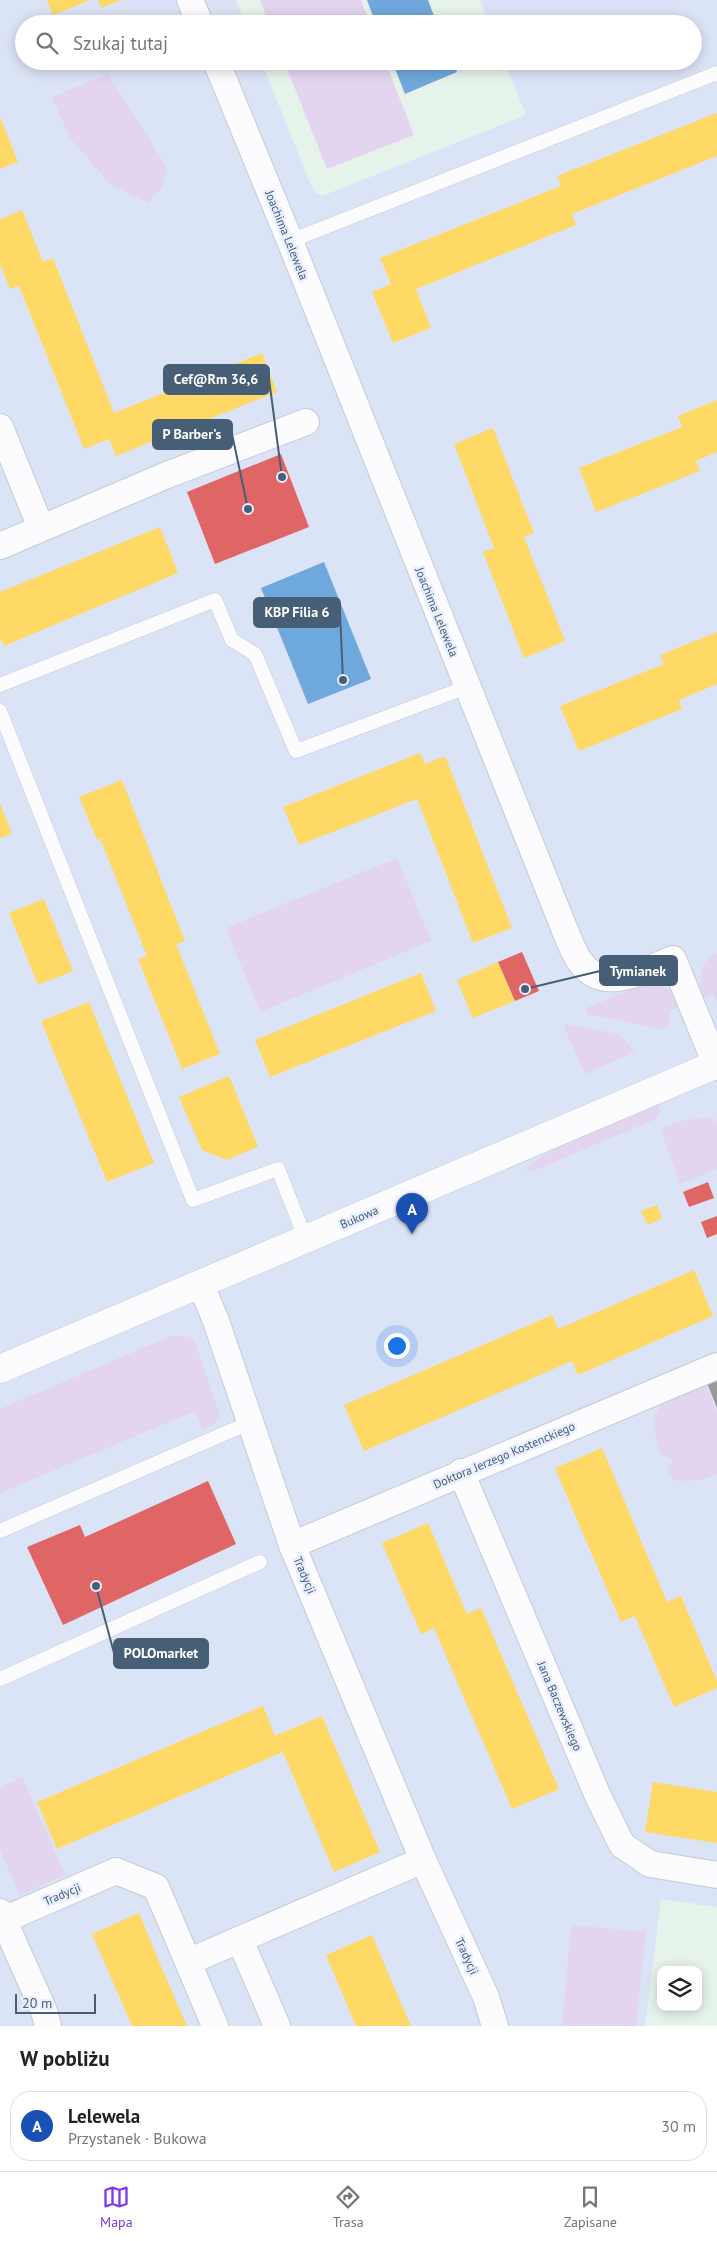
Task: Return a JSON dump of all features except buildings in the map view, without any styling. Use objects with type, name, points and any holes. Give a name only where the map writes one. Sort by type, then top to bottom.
[{"type":"street","points":[[190,0],[196,15]]},
{"type":"street","name":"Joachima Lelewela","points":[[220,70],[290,241],[564,928],[581,963],[590,972],[608,979],[627,978],[673,959],[717,1065]]},
{"type":"street","points":[[0,546],[167,475],[306,422]]},
{"type":"street","points":[[0,427],[41,528]]},
{"type":"street","name":"Bukowa","points":[[0,1369],[717,1065]]},
{"type":"street","name":"Tradycji","points":[[201,1285],[251,1422],[292,1545],[423,1860],[486,1998],[495,2026]]},
{"type":"street","name":"Doktora Jerzego Kostenckiego","points":[[292,1545],[461,1472],[717,1366]]},
{"type":"street","name":"Jana Baczewskiego","points":[[461,1472],[597,1794],[622,1846],[650,1864],[717,1875]]},
{"type":"street","points":[[188,1962],[423,1860]]},
{"type":"street","name":"Tradycji","points":[[48,2026],[44,2011],[2,1916],[116,1871],[156,1887],[215,2026]]},
{"type":"street","points":[[240,1940],[277,2026]]},
{"type":"lane","points":[[290,241],[717,73]]},
{"type":"lane","points":[[0,685],[215,600],[232,640],[255,654],[296,751],[467,687]]},
{"type":"lane","points":[[0,711],[193,1200],[278,1169],[306,1240]]},
{"type":"lane","points":[[0,1531],[251,1422]]},
{"type":"lane","points":[[0,1679],[260,1562]]},
{"type":"shaded area","points":[[0,0],[717,0],[717,2026],[0,2026]]},
{"type":"shaded area","points":[[236,0],[480,0],[486,15],[242,15]]},
{"type":"shaded area","points":[[260,0],[361,0],[367,15],[266,15]]},
{"type":"shaded area","points":[[265,70],[508,70],[526,115],[322,196],[314,192]]},
{"type":"shaded area","points":[[288,70],[389,70],[414,135],[327,169]]},
{"type":"shaded area","points":[[108,74],[167,168],[162,187],[148,203],[110,184],[70,138],[52,97]]},
{"type":"shaded area","points":[[397,858],[431,941],[260,1012],[226,928]]},
{"type":"shaded area","points":[[717,953],[717,1002],[712,994],[703,998],[701,972],[706,961]]},
{"type":"shaded area","points":[[650,982],[665,987],[678,1007],[670,1011],[670,1023],[665,1030],[588,1014],[586,1008]]},
{"type":"shaded area","points":[[567,1024],[618,1034],[635,1052],[585,1074],[564,1027]]},
{"type":"shaded area","points":[[658,1104],[660,1113],[656,1119],[533,1171],[526,1171],[535,1162],[567,1143]]},
{"type":"shaded area","points":[[705,1117],[712,1118],[717,1122],[717,1169],[680,1184],[663,1136],[663,1127]]},
{"type":"shaded area","points":[[171,1336],[193,1337],[220,1416],[213,1425],[203,1430],[195,1411],[0,1493],[0,1409]]},
{"type":"shaded area","points":[[705,1382],[717,1412],[717,1474],[701,1480],[675,1481],[667,1469],[673,1462],[662,1455],[658,1443],[655,1429],[656,1415],[663,1403]]},
{"type":"shaded area","points":[[22,1777],[65,1875],[20,1895],[0,1850],[0,1787]]},
{"type":"shaded area","points":[[661,1899],[717,1907],[717,2026],[645,2026]]},
{"type":"shaded area","points":[[571,1925],[646,1932],[636,2026],[562,2026]]},
{"type":"place","name":"Cef@Rm 36,6","points":[[282,477]]},
{"type":"place","name":"P Barber's","points":[[248,509]]},
{"type":"place","name":"KBP Filia 6","points":[[343,680]]},
{"type":"place","name":"Tymianek","points":[[525,989]]},
{"type":"place","name":"Lelewela","points":[[412,1234]]},
{"type":"place","name":"POLOmarket","points":[[96,1586]]}]
